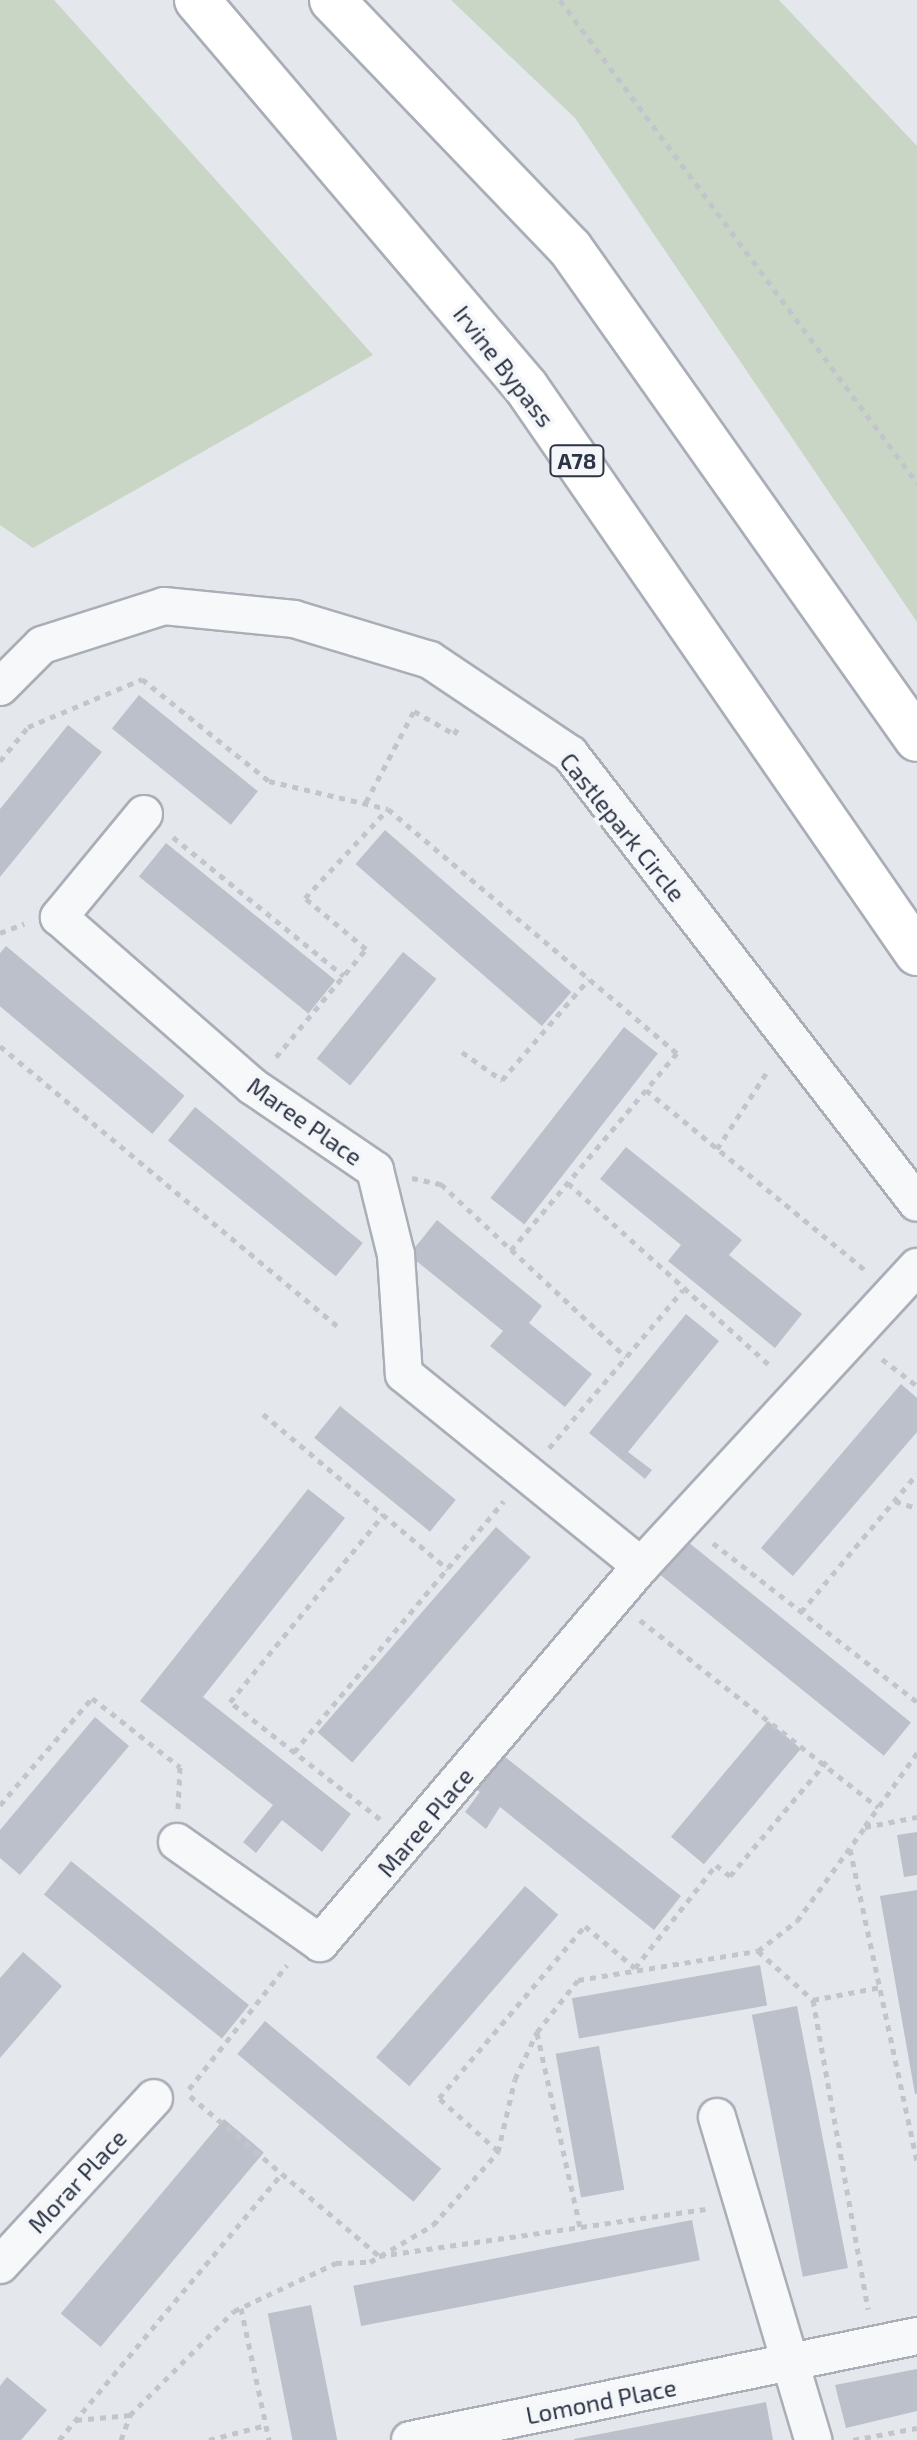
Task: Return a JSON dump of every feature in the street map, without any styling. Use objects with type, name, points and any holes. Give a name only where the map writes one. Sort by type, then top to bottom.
[{"type":"highway","name":"Irvine Bypass","points":[[197,0],[526,387],[917,953]]},
{"type":"highway","points":[[332,0],[570,248],[917,739]]},
{"type":"street","name":"Castlepark Circle","points":[[0,687],[42,645],[164,606],[294,619],[430,660],[570,754],[917,1203]]},
{"type":"street","name":"Maree Place","points":[[144,814],[59,917],[252,1086],[375,1170],[396,1255],[404,1374],[641,1566]]},
{"type":"street","name":"Maree Place","points":[[310,1936],[320,1943],[641,1566],[917,1267]]},
{"type":"street","points":[[177,1842],[310,1936]]},
{"type":"street","name":"Morar Place","points":[[0,2265],[170,2095]]},
{"type":"street","points":[[717,2117],[813,2440]]},
{"type":"street","name":"Lomond Place","points":[[410,2440],[917,2336]]},
{"type":"path","points":[[560,0],[917,483]]},
{"type":"path","points":[[0,761],[28,727],[142,679],[269,781],[388,809],[677,1053],[511,1250]]},
{"type":"path","points":[[366,802],[414,711],[454,734],[479,693]]},
{"type":"path","points":[[252,1086],[366,949],[305,898],[388,809]]},
{"type":"path","points":[[144,814],[344,976]]},
{"type":"path","points":[[462,1052],[502,1080],[589,979]]},
{"type":"path","points":[[0,1046],[337,1326]]},
{"type":"path","points":[[717,1149],[767,1072]]},
{"type":"path","points":[[646,1090],[893,1293]]},
{"type":"path","points":[[375,1170],[441,1184],[626,1357]]},
{"type":"path","points":[[568,1183],[683,1290],[801,1392]]},
{"type":"path","points":[[294,1752],[683,1290]]},
{"type":"path","points":[[853,1337],[917,1386]]},
{"type":"path","points":[[263,1414],[448,1569]]},
{"type":"path","points":[[801,1612],[917,1474]]},
{"type":"path","points":[[895,1501],[917,1508]]},
{"type":"path","points":[[384,1514],[230,1702],[409,1842]]},
{"type":"path","points":[[684,1520],[917,1702]]},
{"type":"path","points":[[613,1600],[827,1761],[878,1807]]},
{"type":"path","points":[[0,1805],[92,1698],[180,1767],[177,1842]]},
{"type":"path","points":[[379,2256],[433,2225],[498,2152],[515,2079],[537,2032],[578,1980],[635,1968],[758,1951],[797,1921],[917,1753]]},
{"type":"path","points":[[635,1968],[716,1865],[730,1876],[827,1761]]},
{"type":"path","points":[[865,1827],[917,1817]]},
{"type":"path","points":[[849,1848],[917,2162]]},
{"type":"path","points":[[498,2152],[439,2098],[585,1926],[635,1968]]},
{"type":"path","points":[[310,1936],[170,2095],[282,2173],[379,2256]]},
{"type":"path","points":[[758,1951],[813,2000],[874,2346]]},
{"type":"path","points":[[813,2000],[881,1987]]},
{"type":"path","points":[[537,2032],[580,2227]]},
{"type":"path","points":[[59,2440],[282,2173]]},
{"type":"path","points":[[121,2440],[130,2415],[241,2308],[336,2263],[744,2203]]},
{"type":"path","points":[[241,2308],[269,2440]]},
{"type":"path","points":[[76,2420],[130,2415]]},
{"type":"path","points":[[209,2440],[266,2425]]},
{"type":"path","points":[[853,2440],[917,2428]]},
{"type":"green space","points":[[0,0],[54,0],[373,355],[33,548],[0,525]]},
{"type":"green space","points":[[451,0],[779,0],[917,146],[917,622],[575,118]]},
{"type":"building","points":[[139,695],[258,791],[231,825],[112,728]]},
{"type":"building","points":[[68,725],[102,752],[0,877],[0,809]]},
{"type":"building","points":[[385,830],[571,992],[542,1026],[355,864]]},
{"type":"building","points":[[166,843],[335,980],[308,1014],[139,876]]},
{"type":"building","points":[[6,946],[184,1096],[152,1134],[0,1006],[0,953]]},
{"type":"building","points":[[403,952],[436,979],[350,1086],[317,1058]]},
{"type":"building","points":[[624,1027],[658,1053],[524,1224],[490,1198]]},
{"type":"building","points":[[195,1107],[363,1243],[336,1276],[168,1140]]},
{"type":"building","points":[[626,1147],[742,1240],[729,1255],[802,1314],[775,1348],[668,1261],[681,1245],[600,1179]]},
{"type":"building","points":[[437,1220],[542,1306],[529,1323],[592,1374],[565,1407],[490,1346],[503,1331],[409,1255]]},
{"type":"building","points":[[686,1314],[719,1341],[628,1452],[652,1470],[645,1479],[589,1433]]},
{"type":"building","points":[[901,1384],[917,1398],[917,1432],[793,1576],[761,1548]]},
{"type":"building","points":[[340,1406],[456,1500],[430,1532],[314,1438]]},
{"type":"building","points":[[308,1489],[345,1518],[203,1697],[351,1814],[322,1852],[282,1820],[256,1853],[243,1842],[273,1805],[140,1701]]},
{"type":"building","points":[[496,1527],[531,1557],[352,1762],[318,1732]]},
{"type":"building","points":[[677,1533],[911,1722],[884,1756],[650,1566]]},
{"type":"building","points":[[95,1717],[129,1746],[20,1875],[0,1858],[0,1830]]},
{"type":"building","points":[[768,1721],[801,1749],[704,1864],[671,1837]]},
{"type":"building","points":[[495,1749],[681,1896],[654,1930],[500,1807],[486,1829],[465,1812],[480,1792],[468,1783]]},
{"type":"building","points":[[917,1832],[917,1875],[904,1877],[897,1835]]},
{"type":"building","points":[[71,1861],[249,2005],[222,2039],[44,1894]]},
{"type":"building","points":[[525,1886],[558,1915],[409,2086],[376,2057]]},
{"type":"building","points":[[917,1890],[917,2094],[915,2094],[880,1896]]},
{"type":"building","points":[[23,1952],[62,1986],[0,2058],[0,1978]]},
{"type":"building","points":[[760,1965],[767,2005],[579,2039],[572,1998]]},
{"type":"building","points":[[797,2006],[848,2268],[803,2277],[752,2015]]},
{"type":"building","points":[[265,2021],[441,2169],[414,2202],[237,2054]]},
{"type":"building","points":[[599,2046],[624,2190],[581,2197],[556,2054]]},
{"type":"building","points":[[224,2119],[264,2152],[101,2347],[61,2314]]},
{"type":"building","points":[[692,2220],[700,2260],[361,2326],[353,2286]]},
{"type":"building","points":[[311,2305],[337,2440],[292,2440],[268,2313]]},
{"type":"building","points":[[917,2369],[917,2411],[846,2428],[835,2385]]},
{"type":"building","points":[[7,2377],[47,2410],[21,2440],[0,2440],[0,2386]]},
{"type":"building","points":[[766,2402],[773,2440],[574,2440],[574,2439]]}]
